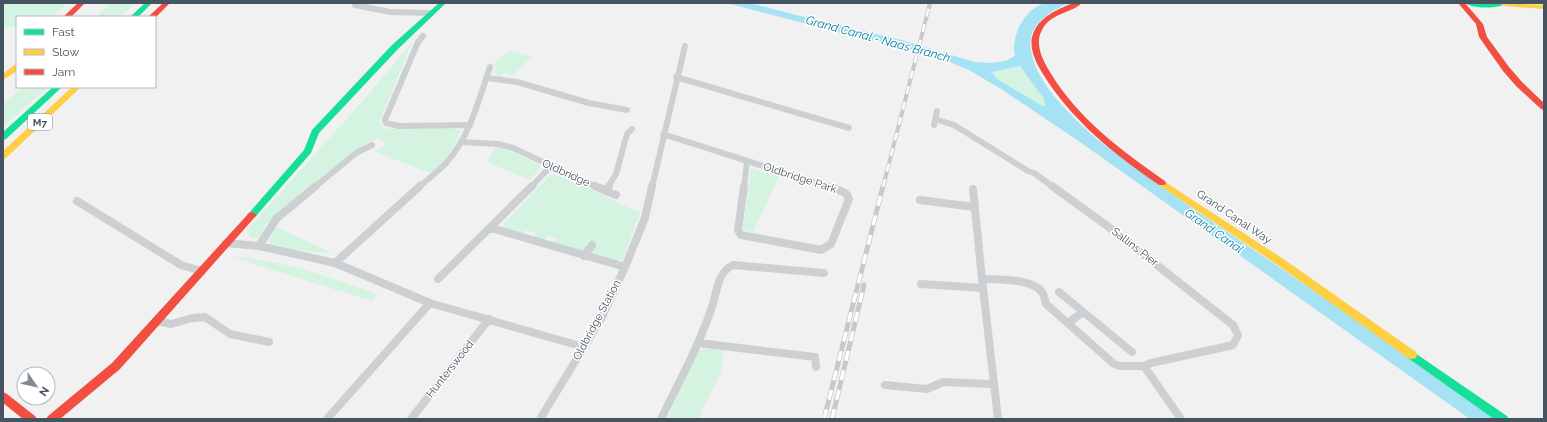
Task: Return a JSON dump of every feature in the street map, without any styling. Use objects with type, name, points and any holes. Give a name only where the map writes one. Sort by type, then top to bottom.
[{"type":"main road","points":[[68,16],[82,3]]},
{"type":"main road","points":[[135,16],[149,3]]},
{"type":"main road","points":[[153,16],[167,3]]},
{"type":"main road","points":[[52,419],[116,366],[158,321],[308,151],[315,132],[395,47],[443,3]]},
{"type":"main road","name":"Grand Canal Way","points":[[1079,3],[1064,9],[1046,20],[1039,29],[1035,40],[1040,63],[1051,82],[1092,130],[1151,175],[1244,240],[1282,263],[1503,419]]},
{"type":"main road","points":[[1461,3],[1485,15]]},
{"type":"main road","points":[[1468,3],[1485,15]]},
{"type":"main road","points":[[1485,15],[1504,3],[1544,7]]},
{"type":"main road","points":[[1535,3],[1544,7]]},
{"type":"main road","points":[[1485,15],[1483,37],[1519,84],[1544,107]]},
{"type":"main road","points":[[3,78],[16,68]]},
{"type":"main road","name":"M7","points":[[3,137],[57,88]]},
{"type":"main road","name":"M7","points":[[3,156],[76,88]]},
{"type":"main road","points":[[3,397],[31,419]]},
{"type":"street","points":[[355,5],[390,12],[432,13]]},
{"type":"street","points":[[423,36],[418,42],[384,120],[386,123],[399,126],[470,125]]},
{"type":"street","points":[[663,134],[676,77],[685,46]]},
{"type":"street","points":[[335,263],[446,162],[461,142],[470,125],[490,67]]},
{"type":"street","points":[[676,77],[849,128]]},
{"type":"street","points":[[486,78],[517,82],[588,103],[627,110]]},
{"type":"street","name":"Sallins Pier","points":[[937,111],[934,122],[954,125],[1034,173],[1106,225],[1228,321],[1233,325],[1238,334],[1233,345],[1192,353],[1144,366],[1116,365],[1046,304],[1043,293],[1036,286],[1027,283],[982,279]]},
{"type":"street","points":[[606,191],[616,174],[627,134],[632,129]]},
{"type":"street","name":"Oldbridge Park","points":[[663,134],[844,192],[848,195],[849,199],[831,244],[821,250],[741,235],[738,230],[747,161]]},
{"type":"street","name":"Oldbridge Station","points":[[540,419],[601,319],[625,267],[646,218],[663,134]]},
{"type":"street","name":"Oldbridge","points":[[461,142],[498,144],[513,148],[616,195]]},
{"type":"street","points":[[259,246],[267,235],[269,227],[276,219],[356,153],[372,145]]},
{"type":"street","points":[[438,279],[491,228],[551,166]]},
{"type":"street","points":[[973,189],[998,419]]},
{"type":"street","points":[[920,200],[974,207]]},
{"type":"street","points":[[77,201],[181,265],[202,271]]},
{"type":"street","points":[[491,228],[625,267]]},
{"type":"street","points":[[226,243],[259,246],[335,263],[430,302],[584,347]]},
{"type":"street","points":[[584,256],[592,245]]},
{"type":"street","points":[[661,419],[698,343],[713,306],[722,274],[729,267],[733,265],[824,273]]},
{"type":"street","points":[[921,284],[983,288]]},
{"type":"street","points":[[1058,292],[1132,352]]},
{"type":"street","points":[[327,419],[430,302]]},
{"type":"street","points":[[1068,323],[1083,312]]},
{"type":"street","points":[[158,321],[171,324],[193,318],[205,317],[230,334],[269,342]]},
{"type":"street","name":"Hunterswood","points":[[411,419],[489,319]]},
{"type":"street","points":[[698,343],[815,357],[816,367]]},
{"type":"street","points":[[1144,366],[1181,419]]},
{"type":"street","points":[[885,386],[927,389],[943,382],[993,384]]},
{"type":"green space","points":[[3,3],[68,3],[52,16],[16,16],[16,27],[3,27]]},
{"type":"green space","points":[[109,3],[135,3],[121,16],[98,16]]},
{"type":"green space","points":[[412,42],[380,121],[381,126],[388,129],[453,128],[460,131],[453,149],[445,160],[431,173],[375,152],[384,145],[384,142],[376,139],[369,141],[264,226],[262,236],[254,239],[250,237],[247,230],[367,96]]},
{"type":"green space","points":[[509,51],[532,56],[513,75],[503,73],[500,76],[494,73],[496,66],[492,65]]},
{"type":"green space","points":[[1020,66],[1044,99],[1047,106],[1041,105],[997,79],[992,72]]},
{"type":"green space","points":[[22,88],[47,88],[3,127],[3,104]]},
{"type":"green space","points":[[496,147],[506,149],[540,165],[541,167],[530,180],[487,162]]},
{"type":"green space","points":[[751,168],[779,177],[753,232],[743,229]]},
{"type":"green space","points":[[558,174],[640,213],[623,259],[617,262],[591,254],[597,244],[591,242],[584,252],[554,244],[557,239],[547,236],[544,240],[533,237],[536,233],[526,230],[522,234],[504,229],[504,224],[549,176]]},
{"type":"green space","points":[[275,226],[334,254],[284,248],[269,242]]},
{"type":"green space","points":[[228,256],[286,265],[323,275],[378,294],[372,301]]},
{"type":"green space","points":[[705,348],[723,350],[721,372],[701,412],[700,419],[667,419],[698,352]]},
{"type":"water","points":[[726,3],[750,3],[901,40],[975,62],[991,63],[1005,61],[1015,56],[1014,48],[1017,31],[1026,16],[1032,10],[1039,5],[1047,3],[1069,3],[1047,15],[1036,27],[1030,42],[1031,51],[1034,63],[1046,86],[1063,106],[1091,134],[1159,185],[1345,313],[1495,419],[1470,419],[1080,142],[1001,89],[969,70],[928,53],[853,36]],"holes":[[[1020,66],[1044,99],[1046,106],[1041,105],[997,79],[992,72]]]},
{"type":"railway","points":[[883,187],[930,3]]},
{"type":"railway","points":[[824,419],[883,186]]},
{"type":"railway","points":[[832,419],[864,285]]},
{"type":"traffic: fast","points":[[135,16],[149,3]]},
{"type":"traffic: fast","points":[[252,215],[308,151],[315,132],[395,47],[443,3]]},
{"type":"traffic: fast","points":[[1468,3],[1492,6],[1504,3]]},
{"type":"traffic: fast","points":[[3,137],[57,88]]},
{"type":"traffic: fast","points":[[1412,355],[1503,419]]},
{"type":"traffic: slow","points":[[1504,4],[1544,7]]},
{"type":"traffic: slow","points":[[3,78],[16,68]]},
{"type":"traffic: slow","points":[[3,156],[76,88]]},
{"type":"traffic: slow","points":[[1162,183],[1282,263],[1412,355]]},
{"type":"traffic: jam","points":[[68,16],[82,3]]},
{"type":"traffic: jam","points":[[153,16],[167,3]]},
{"type":"traffic: jam","points":[[1079,3],[1055,14],[1040,26],[1037,32],[1035,46],[1044,69],[1067,103],[1096,133],[1128,159],[1162,183]]},
{"type":"traffic: jam","points":[[1461,3],[1479,24],[1483,37],[1506,69],[1519,84],[1544,107]]},
{"type":"traffic: jam","points":[[52,419],[116,366],[252,215]]},
{"type":"traffic: jam","points":[[3,397],[31,419]]},
{"type":"water label","name":"Grand Canal - Naas Branch","points":[[878,39]]},
{"type":"water label","name":"Grand Canal","points":[[1214,231]]}]
